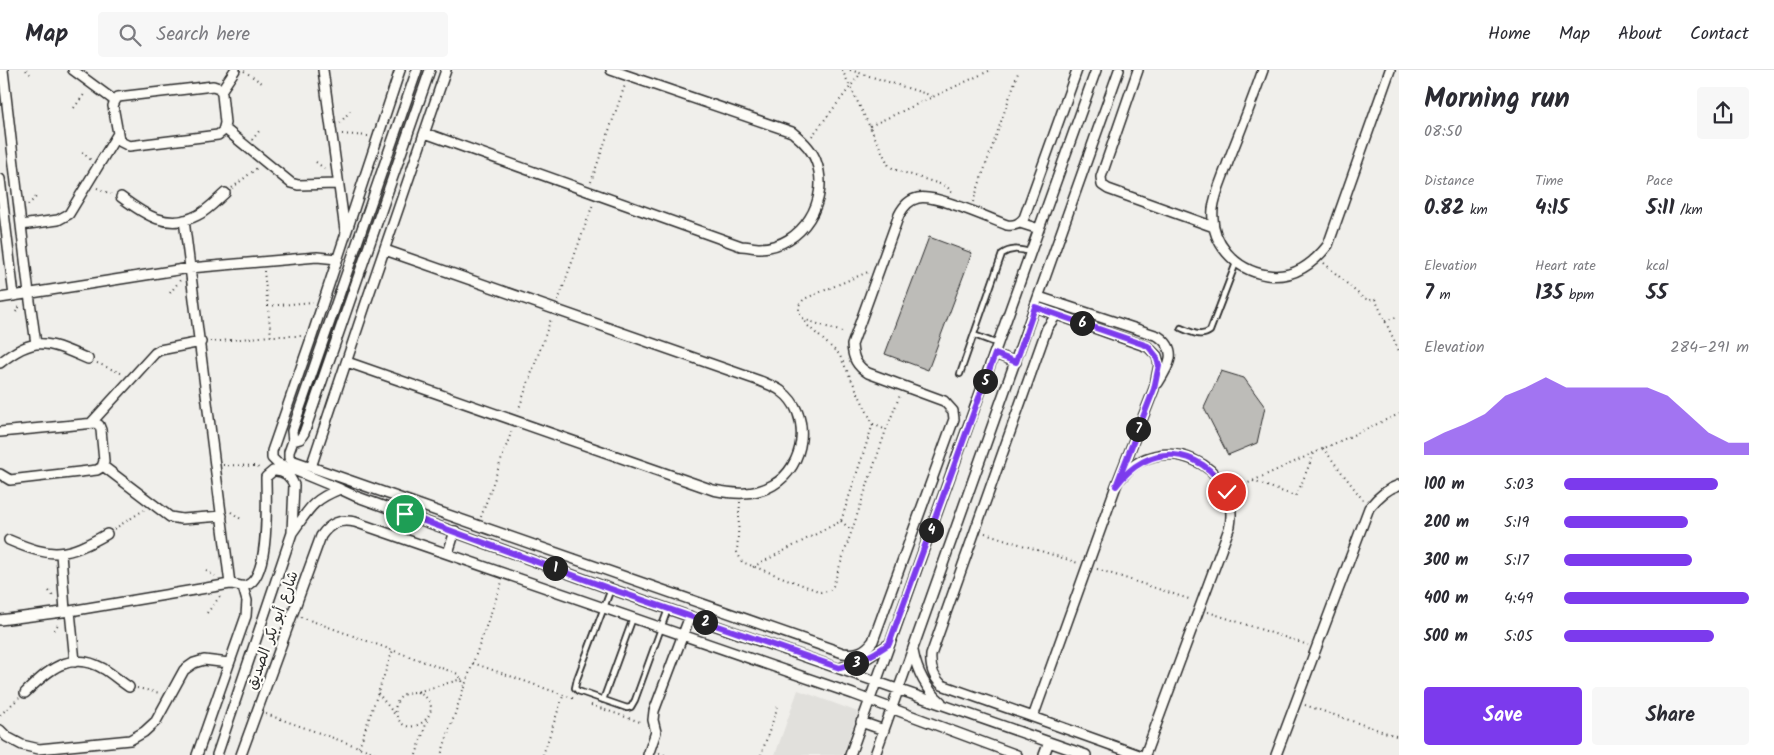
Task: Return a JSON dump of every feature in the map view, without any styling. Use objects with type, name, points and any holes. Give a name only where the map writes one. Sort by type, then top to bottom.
[{"type":"street","points":[[3,70],[2,89],[36,344]]},
{"type":"street","points":[[73,70],[115,101]]},
{"type":"street","points":[[221,91],[235,70]]},
{"type":"street","points":[[323,70],[346,233]]},
{"type":"street","points":[[400,70],[272,455],[277,463],[356,496],[611,589],[899,688],[1086,755]]},
{"type":"street","points":[[417,70],[292,431],[293,441],[289,458],[842,653],[852,654],[868,648],[873,641],[954,419],[953,411],[944,402],[868,373],[861,369],[852,354],[855,336],[899,215],[906,203],[920,197],[930,198],[1007,225],[1014,226],[1020,223],[1024,218],[1077,70]]},
{"type":"street","points":[[293,441],[300,438],[304,433],[430,70]]},
{"type":"street","points":[[312,467],[446,70]]},
{"type":"street","points":[[425,133],[740,246],[760,248],[780,244],[797,234],[811,219],[819,201],[821,181],[816,161],[806,144],[792,132],[611,70]]},
{"type":"street","points":[[850,755],[1096,70]]},
{"type":"street","points":[[875,755],[1119,70]]},
{"type":"street","points":[[1138,70],[1101,178],[1102,184],[1108,189],[1214,226]]},
{"type":"street","points":[[1263,70],[1215,198],[1213,210],[1214,226],[1221,245],[1236,263],[1258,274],[1271,276],[1297,272],[1318,258],[1328,245],[1390,70]]},
{"type":"street","points":[[216,86],[221,91],[224,128],[218,135],[129,146],[121,142],[117,135],[113,106],[115,101],[118,97],[216,86]]},
{"type":"street","points":[[224,128],[294,184],[338,184]]},
{"type":"street","points":[[394,134],[406,139]]},
{"type":"street","points":[[21,225],[58,220],[64,218],[73,210],[117,135]]},
{"type":"street","points":[[0,179],[14,296]]},
{"type":"street","points":[[121,197],[149,217],[166,221],[184,220],[199,215],[226,193]]},
{"type":"street","points":[[184,220],[201,342],[230,584]]},
{"type":"street","points":[[1020,223],[1039,229]]},
{"type":"street","points":[[347,362],[713,490],[740,494],[759,491],[774,485],[786,475],[795,462],[800,448],[802,432],[799,417],[792,402],[782,391],[751,378],[385,250]]},
{"type":"street","points":[[0,298],[190,268],[317,257],[337,259]]},
{"type":"street","points":[[353,292],[368,297]]},
{"type":"street","points":[[1039,296],[1158,336],[1162,339],[1169,347],[1170,358],[1167,369],[1154,389]]},
{"type":"street","points":[[1032,717],[1116,486],[1154,389],[1159,365],[1156,356],[1148,346],[1035,307]]},
{"type":"street","points":[[1057,314],[1047,328],[930,662],[934,675],[942,685],[1139,755]]},
{"type":"street","points":[[92,422],[155,353],[160,350],[201,342]]},
{"type":"street","points":[[0,363],[20,348],[36,344],[54,344],[88,359]]},
{"type":"street","points":[[995,354],[1016,362]]},
{"type":"street","points":[[0,432],[92,422],[99,425],[101,430],[104,461],[103,466],[97,470],[10,480],[1,476]]},
{"type":"street","points":[[1116,486],[1124,475],[1146,459],[1160,455],[1187,457],[1200,462],[1220,480],[1227,492],[1232,515],[1230,526],[1145,755]]},
{"type":"street","points":[[103,466],[170,517],[175,519],[222,516]]},
{"type":"street","points":[[0,620],[230,584],[243,587],[256,578],[261,569],[265,540],[266,477],[270,472],[278,470],[286,473],[292,479],[294,494],[292,533]]},
{"type":"street","points":[[1276,755],[1368,508],[1379,496],[1392,487],[1399,485]]},
{"type":"street","points":[[217,755],[292,533],[308,509],[317,500],[340,489]]},
{"type":"street","name":"شارع أبو بكر الصديق","points":[[241,755],[291,614],[321,536],[326,529],[338,522],[347,520],[448,553]]},
{"type":"street","points":[[455,532],[448,553],[892,709],[1017,755]]},
{"type":"street","points":[[9,540],[44,553],[61,553],[77,550],[107,534]]},
{"type":"street","points":[[61,553],[75,662]]},
{"type":"street","points":[[197,755],[246,616],[247,601],[243,587]]},
{"type":"street","points":[[648,755],[656,732],[653,720],[654,711],[690,616]]},
{"type":"street","points":[[840,668],[863,661],[889,644]]},
{"type":"street","points":[[912,650],[914,661],[922,680],[943,704]]},
{"type":"street","points":[[0,730],[7,737],[38,752],[130,740],[144,732],[156,721],[184,670],[194,663],[204,660],[229,663]]},
{"type":"street","points":[[25,693],[49,670],[61,664],[75,662],[90,663],[103,669],[129,687]]},
{"type":"street","points":[[861,722],[884,730]]},
{"type":"street","points":[[1044,755],[1049,742]]},
{"type":"lane","points":[[960,374],[1002,254],[1007,250],[1014,249],[1031,252]]},
{"type":"lane","points":[[1181,328],[1199,335],[1207,334],[1210,331],[1236,263]]},
{"type":"lane","points":[[974,335],[998,344]]},
{"type":"lane","points":[[611,589],[577,679],[576,688],[578,691],[627,708],[631,707],[635,700],[668,608]]},
{"type":"lane","points":[[604,700],[634,618]]},
{"type":"path","points":[[26,70],[30,74]]},
{"type":"path","points":[[242,70],[262,83]]},
{"type":"path","points":[[842,70],[890,166],[896,170],[948,188],[967,210],[1019,70]]},
{"type":"path","points":[[850,70],[933,96]]},
{"type":"path","points":[[870,126],[991,70]]},
{"type":"path","points":[[806,144],[861,73]]},
{"type":"path","points":[[478,525],[555,309],[628,76]]},
{"type":"path","points":[[74,108],[92,84]]},
{"type":"path","points":[[331,133],[350,111]]},
{"type":"path","points":[[247,147],[260,130]]},
{"type":"path","points":[[331,133],[377,137]]},
{"type":"path","points":[[226,193],[265,161]]},
{"type":"path","points":[[88,185],[121,197]]},
{"type":"path","points":[[1318,258],[1362,298],[1375,299],[1399,352]]},
{"type":"path","points":[[263,261],[271,336]]},
{"type":"path","points":[[879,267],[804,299],[799,305],[799,312],[808,326],[839,354],[874,424],[886,430]]},
{"type":"path","points":[[268,306],[323,302]]},
{"type":"path","points":[[1385,321],[1399,316]]},
{"type":"path","points":[[802,319],[855,336]]},
{"type":"path","points":[[201,342],[271,336],[312,336]]},
{"type":"path","points":[[88,359],[132,378]]},
{"type":"path","points":[[740,494],[737,552],[742,562],[822,592],[828,591],[833,586],[886,430],[904,386]]},
{"type":"path","points":[[1227,492],[1399,414]]},
{"type":"path","points":[[753,567],[841,521],[874,424]]},
{"type":"path","points":[[1323,448],[1368,508]]},
{"type":"path","points":[[1253,481],[1292,495],[1298,495],[1314,453]]},
{"type":"path","points":[[215,465],[256,466],[266,477]]},
{"type":"path","points":[[107,534],[152,504]]},
{"type":"path","points":[[841,521],[852,531]]},
{"type":"path","points":[[441,755],[506,573]]},
{"type":"path","points":[[207,613],[230,584]]},
{"type":"path","points":[[1199,609],[1316,647]]},
{"type":"path","points":[[291,614],[454,672],[462,679],[464,690]]},
{"type":"path","points":[[359,747],[393,650]]},
{"type":"path","points":[[473,663],[582,701]]},
{"type":"path","points":[[398,718],[395,707],[400,697],[405,693],[417,692],[462,679]]},
{"type":"path","points":[[129,687],[169,695]]},
{"type":"path","points":[[416,755],[431,709],[427,698],[417,692]]},
{"type":"path","points":[[0,715],[25,693]]},
{"type":"path","points":[[378,693],[406,726],[417,726],[427,720]]},
{"type":"path","points":[[542,755],[564,695]]},
{"type":"path","points":[[1295,702],[1399,737]]},
{"type":"path","points":[[761,755],[780,703]]},
{"type":"path","points":[[591,705],[656,728]]},
{"type":"path","points":[[258,711],[381,755]]},
{"type":"shaded area","points":[[798,690],[858,712],[843,755],[775,755]]},
{"type":"building","points":[[929,237],[972,253],[928,370],[885,354]]},
{"type":"building","points":[[1221,371],[1244,378],[1265,407],[1257,443],[1228,455],[1204,408]]},
{"type":"route","points":[[405,514],[611,589],[840,668],[852,665],[863,661],[889,644],[995,354],[1016,362],[1035,307],[1148,346],[1152,349],[1158,360],[1159,365],[1154,389],[1116,486],[1124,475],[1146,459],[1160,455],[1174,455],[1200,462],[1211,470],[1227,492]]}]
